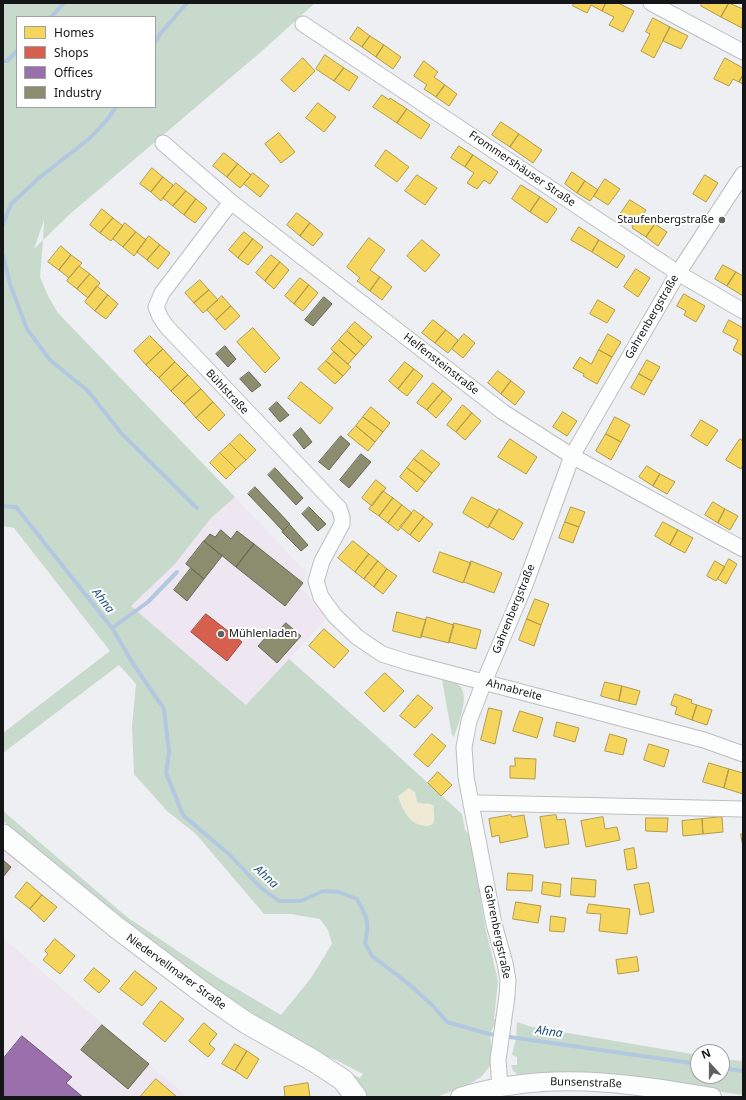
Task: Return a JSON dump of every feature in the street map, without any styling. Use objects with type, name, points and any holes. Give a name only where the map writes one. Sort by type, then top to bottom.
[{"type":"main road","name":"Niedervellmarer Straße","points":[[3,834],[116,927],[206,995],[246,1022],[314,1061],[343,1080],[356,1097]]},
{"type":"street","points":[[651,3],[743,52]]},
{"type":"street","name":"Frommershäuser Straße","points":[[303,24],[678,273],[743,311]]},
{"type":"street","name":"Helfensteinstraße","points":[[163,143],[231,202],[504,412],[572,456],[743,549]]},
{"type":"street","name":"Gahrenbergstraße","points":[[500,1087],[498,1060],[508,980],[505,963],[494,924],[466,777],[464,747],[469,721],[525,585],[572,456],[678,273],[743,174]]},
{"type":"street","name":"Bühlstraße","points":[[231,202],[162,293],[156,306],[160,318],[167,327],[339,508],[342,517],[342,524],[322,561],[316,581]]},
{"type":"street","name":"Ahnabreite","points":[[316,581],[321,596],[335,616],[357,637],[382,654],[704,740],[743,754]]},
{"type":"street","points":[[471,805],[479,803],[743,809]]},
{"type":"street","name":"Bunsenstraße","points":[[460,1097],[500,1087],[571,1080],[616,1083],[712,1097]]},
{"type":"shaded area","points":[[235,497],[306,572],[302,589],[327,618],[246,705],[131,606],[175,564],[211,518]]},
{"type":"shaded area","points":[[3,849],[21,863],[3,883]]},
{"type":"shaded area","points":[[3,938],[184,1094],[183,1097],[3,1097]]},
{"type":"green space","points":[[3,3],[315,3],[262,51],[70,214],[43,240],[40,277],[48,296],[58,313],[235,497],[211,518],[175,564],[131,606],[246,705],[289,659],[462,814],[465,830],[470,835],[485,926],[498,981],[494,1019],[497,1019],[490,1034],[492,1052],[490,1066],[481,1077],[458,1089],[436,1097],[344,1097],[339,1067],[360,1078],[363,1074],[336,1060],[315,1052],[252,1014],[180,964],[3,821],[3,811],[127,917],[215,976],[281,1015],[311,978],[332,944],[328,930],[320,919],[291,914],[264,914],[196,834],[167,811],[134,774],[132,726],[136,684],[119,665],[3,753],[3,733],[110,651],[14,528],[3,526]],"holes":[[[44,220],[43,240],[34,249]]]},
{"type":"green space","points":[[442,680],[454,682],[460,686],[463,692],[463,707],[454,737],[452,735]]},
{"type":"green space","points":[[517,1022],[532,1027],[690,1054],[690,1084],[730,1084],[730,1060],[743,1061],[743,1095],[665,1083],[517,1077],[511,1065],[517,1065],[517,1057],[512,1055],[516,1039]]},
{"type":"sand","points":[[409,788],[415,792],[417,802],[434,806],[434,820],[431,825],[421,825],[411,820],[402,807],[398,796]]},
{"type":"building: Homes","points":[[574,3],[606,3],[602,11],[591,5],[587,13],[573,6]]},
{"type":"building: Homes","points":[[606,3],[618,3],[634,11],[623,32],[609,25],[614,17],[602,11]]},
{"type":"building: Homes","points":[[702,3],[729,3],[721,17],[701,6]]},
{"type":"building: Homes","points":[[729,3],[743,9],[742,28],[721,17]]},
{"type":"building: Homes","points":[[653,18],[670,27],[654,58],[641,51],[650,34],[646,32]]},
{"type":"building: Homes","points":[[358,27],[370,36],[362,47],[350,39]]},
{"type":"building: Homes","points":[[670,27],[688,36],[681,49],[663,41]]},
{"type":"building: Homes","points":[[370,36],[384,45],[376,57],[362,47]]},
{"type":"building: Homes","points":[[384,45],[401,57],[393,69],[376,57]]},
{"type":"building: Homes","points":[[325,55],[344,68],[334,81],[316,69]]},
{"type":"building: Homes","points":[[303,58],[315,71],[294,92],[281,80]]},
{"type":"building: Homes","points":[[725,58],[743,68],[743,75],[739,82],[733,79],[729,86],[714,79]]},
{"type":"building: Homes","points":[[424,61],[438,72],[434,77],[445,85],[436,97],[424,89],[427,85],[414,76]]},
{"type":"building: Homes","points":[[344,68],[358,77],[349,91],[334,81]]},
{"type":"building: Homes","points":[[743,75],[743,84],[739,82]]},
{"type":"building: Homes","points":[[445,85],[457,94],[449,106],[436,97]]},
{"type":"building: Homes","points":[[382,95],[389,100],[390,98],[407,109],[397,123],[373,107]]},
{"type":"building: Homes","points":[[318,103],[336,117],[324,132],[306,118]]},
{"type":"building: Homes","points":[[407,109],[430,125],[421,139],[397,123]]},
{"type":"building: Homes","points":[[501,122],[519,134],[510,147],[492,135]]},
{"type":"building: Homes","points":[[279,133],[295,152],[281,163],[265,144]]},
{"type":"building: Homes","points":[[519,134],[542,150],[533,163],[510,147]]},
{"type":"building: Homes","points":[[459,146],[473,155],[465,167],[451,158]]},
{"type":"building: Homes","points":[[386,150],[409,167],[397,182],[375,166]]},
{"type":"building: Homes","points":[[224,153],[238,164],[227,177],[213,166]]},
{"type":"building: Homes","points":[[473,155],[498,172],[490,184],[484,180],[477,189],[467,183],[474,173],[465,167]]},
{"type":"building: Homes","points":[[238,164],[251,175],[240,188],[227,177]]},
{"type":"building: Homes","points":[[152,168],[163,177],[151,192],[140,184]]},
{"type":"building: Homes","points":[[572,172],[585,181],[577,193],[565,184]]},
{"type":"building: Homes","points":[[253,173],[269,186],[260,197],[244,184]]},
{"type":"building: Homes","points":[[417,175],[437,188],[425,205],[405,191]]},
{"type":"building: Homes","points":[[705,175],[718,183],[706,202],[693,194]]},
{"type":"building: Homes","points":[[163,177],[173,185],[161,201],[151,192]]},
{"type":"building: Homes","points":[[605,179],[620,189],[608,205],[594,196]]},
{"type":"building: Homes","points":[[585,181],[598,190],[590,201],[577,193]]},
{"type":"building: Homes","points":[[176,183],[186,191],[173,206],[163,198]]},
{"type":"building: Homes","points":[[521,185],[540,197],[530,212],[512,199]]},
{"type":"building: Homes","points":[[186,191],[196,199],[184,215],[173,206]]},
{"type":"building: Homes","points":[[540,197],[557,209],[547,223],[530,212]]},
{"type":"building: Homes","points":[[196,199],[207,208],[195,223],[184,215]]},
{"type":"building: Homes","points":[[630,200],[646,210],[642,216],[655,224],[646,237],[632,228],[633,226],[619,216]]},
{"type":"building: Homes","points":[[102,209],[113,218],[100,233],[90,225]]},
{"type":"building: Homes","points":[[297,213],[310,223],[300,236],[287,225]]},
{"type":"building: Homes","points":[[113,218],[123,226],[111,241],[100,233]]},
{"type":"building: Homes","points":[[125,223],[136,232],[123,247],[113,239]]},
{"type":"building: Homes","points":[[310,223],[323,234],[313,246],[300,236]]},
{"type":"building: Homes","points":[[655,224],[667,232],[658,246],[646,237]]},
{"type":"building: Homes","points":[[579,227],[599,240],[592,252],[571,240]]},
{"type":"building: Homes","points":[[136,232],[146,240],[134,256],[123,247]]},
{"type":"building: Homes","points":[[244,232],[253,239],[238,258],[229,250]]},
{"type":"building: Homes","points":[[149,236],[160,245],[147,260],[137,252]]},
{"type":"building: Homes","points":[[369,238],[385,250],[370,270],[380,277],[370,291],[357,281],[360,278],[347,267]]},
{"type":"building: Homes","points":[[253,239],[263,247],[248,265],[238,258]]},
{"type":"building: Homes","points":[[422,240],[440,255],[425,272],[407,256]]},
{"type":"building: Homes","points":[[599,240],[625,256],[617,268],[592,252]]},
{"type":"building: Homes","points":[[160,245],[170,253],[158,269],[147,260]]},
{"type":"building: Homes","points":[[61,246],[71,255],[59,270],[48,262]]},
{"type":"building: Homes","points":[[71,255],[82,263],[69,278],[59,270]]},
{"type":"building: Homes","points":[[271,255],[280,262],[265,281],[256,273]]},
{"type":"building: Homes","points":[[280,262],[289,270],[274,289],[265,281]]},
{"type":"building: Homes","points":[[723,265],[736,272],[727,286],[715,279]]},
{"type":"building: Homes","points":[[79,266],[90,274],[77,289],[67,281]]},
{"type":"building: Homes","points":[[636,269],[650,278],[638,297],[624,287]]},
{"type":"building: Homes","points":[[736,272],[743,276],[743,296],[727,286]]},
{"type":"building: Homes","points":[[90,274],[100,283],[88,298],[77,289]]},
{"type":"building: Homes","points":[[380,277],[392,287],[382,300],[370,291]]},
{"type":"building: Homes","points":[[300,278],[309,285],[294,304],[285,296]]},
{"type":"building: Homes","points":[[200,280],[209,290],[194,303],[185,293]]},
{"type":"building: Homes","points":[[309,285],[318,293],[303,311],[294,304]]},
{"type":"building: Homes","points":[[97,286],[108,295],[95,311],[85,302]]},
{"type":"building: Homes","points":[[209,290],[218,300],[203,313],[194,303]]},
{"type":"building: Homes","points":[[684,294],[705,306],[696,322],[684,315],[686,311],[677,306]]},
{"type":"building: Homes","points":[[108,295],[118,304],[106,319],[95,311]]},
{"type":"building: Homes","points":[[222,296],[231,306],[216,320],[207,310]]},
{"type":"building: Homes","points":[[598,300],[615,310],[607,323],[590,314]]},
{"type":"building: Homes","points":[[231,306],[240,316],[225,330],[216,320]]},
{"type":"building: Homes","points":[[433,320],[446,330],[435,343],[422,333]]},
{"type":"building: Homes","points":[[729,320],[743,328],[743,356],[733,350],[738,340],[723,332]]},
{"type":"building: Homes","points":[[355,322],[372,337],[364,346],[347,331]]},
{"type":"building: Homes","points":[[253,328],[280,358],[265,373],[237,342]]},
{"type":"building: Homes","points":[[446,330],[458,340],[448,353],[435,343]]},
{"type":"building: Homes","points":[[347,331],[364,346],[356,355],[339,340]]},
{"type":"building: Homes","points":[[464,334],[475,343],[463,358],[452,349]]},
{"type":"building: Homes","points":[[608,334],[621,342],[612,357],[599,350]]},
{"type":"building: Homes","points":[[150,336],[163,349],[146,365],[134,351]]},
{"type":"building: Homes","points":[[339,340],[356,355],[348,364],[331,349]]},
{"type":"building: Homes","points":[[163,349],[175,362],[159,378],[146,365]]},
{"type":"building: Homes","points":[[599,350],[612,357],[597,384],[573,368],[580,357],[591,364]]},
{"type":"building: Homes","points":[[334,352],[351,367],[343,376],[326,361]]},
{"type":"building: Homes","points":[[647,360],[660,367],[652,381],[639,374]]},
{"type":"building: Homes","points":[[326,361],[343,376],[335,384],[318,369]]},
{"type":"building: Homes","points":[[175,362],[188,375],[171,391],[159,378]]},
{"type":"building: Homes","points":[[405,362],[414,369],[398,389],[389,381]]},
{"type":"building: Homes","points":[[414,369],[423,376],[407,396],[398,389]]},
{"type":"building: Homes","points":[[498,371],[511,381],[501,394],[488,383]]},
{"type":"building: Homes","points":[[639,374],[652,381],[644,395],[631,388]]},
{"type":"building: Homes","points":[[188,375],[201,389],[184,404],[171,391]]},
{"type":"building: Homes","points":[[511,381],[525,392],[515,405],[501,394]]},
{"type":"building: Homes","points":[[301,382],[333,408],[320,424],[288,398]]},
{"type":"building: Homes","points":[[433,383],[443,391],[427,410],[417,403]]},
{"type":"building: Homes","points":[[201,389],[213,402],[196,418],[184,404]]},
{"type":"building: Homes","points":[[443,391],[452,399],[436,418],[427,410]]},
{"type":"building: Homes","points":[[213,402],[225,415],[209,431],[196,418]]},
{"type":"building: Homes","points":[[463,405],[472,413],[456,432],[447,425]]},
{"type":"building: Homes","points":[[371,407],[390,423],[383,432],[363,417]]},
{"type":"building: Homes","points":[[563,412],[577,421],[567,436],[553,427]]},
{"type":"building: Homes","points":[[472,413],[481,421],[465,440],[456,432]]},
{"type":"building: Homes","points":[[363,417],[383,432],[375,442],[356,426]]},
{"type":"building: Homes","points":[[615,417],[630,425],[621,442],[606,434]]},
{"type":"building: Homes","points":[[701,420],[718,430],[707,446],[691,436]]},
{"type":"building: Homes","points":[[356,426],[375,442],[368,451],[348,435]]},
{"type":"building: Homes","points":[[240,434],[256,450],[246,460],[230,444]]},
{"type":"building: Homes","points":[[606,434],[621,442],[611,460],[596,451]]},
{"type":"building: Homes","points":[[510,439],[537,457],[526,474],[498,457]]},
{"type":"building: Homes","points":[[740,439],[743,441],[743,465],[741,469],[726,460]]},
{"type":"building: Homes","points":[[230,444],[246,460],[236,469],[220,453]]},
{"type":"building: Homes","points":[[422,450],[440,464],[432,473],[414,459]]},
{"type":"building: Homes","points":[[220,453],[236,469],[226,479],[210,463]]},
{"type":"building: Homes","points":[[414,459],[432,473],[425,482],[407,468]]},
{"type":"building: Homes","points":[[647,466],[660,474],[653,486],[639,477]]},
{"type":"building: Homes","points":[[407,468],[425,482],[417,492],[400,477]]},
{"type":"building: Homes","points":[[660,474],[675,482],[667,494],[653,486]]},
{"type":"building: Homes","points":[[376,480],[386,488],[372,506],[362,498]]},
{"type":"building: Homes","points":[[383,491],[393,498],[379,516],[369,509]]},
{"type":"building: Homes","points":[[472,497],[498,511],[488,528],[463,513]]},
{"type":"building: Homes","points":[[393,498],[402,505],[388,523],[379,516]]},
{"type":"building: Homes","points":[[713,502],[725,509],[718,523],[705,515]]},
{"type":"building: Homes","points":[[402,505],[412,513],[398,531],[388,523]]},
{"type":"building: Homes","points":[[571,507],[585,512],[579,527],[565,522]]},
{"type":"building: Homes","points":[[499,509],[523,523],[513,540],[489,526]]},
{"type":"building: Homes","points":[[725,509],[738,516],[730,530],[718,523]]},
{"type":"building: Homes","points":[[414,510],[424,517],[410,535],[400,527]]},
{"type":"building: Homes","points":[[424,517],[433,524],[419,542],[410,535]]},
{"type":"building: Homes","points":[[565,522],[579,527],[573,543],[559,538]]},
{"type":"building: Homes","points":[[663,522],[678,530],[670,545],[655,536]]},
{"type":"building: Homes","points":[[678,530],[693,538],[685,553],[670,545]]},
{"type":"building: Homes","points":[[353,541],[369,554],[355,572],[338,558]]},
{"type":"building: Homes","points":[[440,552],[471,563],[463,583],[433,572]]},
{"type":"building: Homes","points":[[369,554],[378,561],[364,579],[355,572]]},
{"type":"building: Homes","points":[[729,559],[737,564],[726,584],[718,579]]},
{"type":"building: Homes","points":[[378,561],[387,569],[374,587],[364,579]]},
{"type":"building: Homes","points":[[471,561],[502,573],[494,593],[464,582]]},
{"type":"building: Homes","points":[[715,561],[725,567],[716,581],[707,576]]},
{"type":"building: Homes","points":[[387,569],[397,576],[383,594],[374,587]]},
{"type":"building: Homes","points":[[535,599],[549,604],[541,625],[527,619]]},
{"type":"building: Homes","points":[[397,612],[426,620],[421,638],[393,631]]},
{"type":"building: Homes","points":[[427,617],[454,625],[449,643],[421,636]]},
{"type":"building: Homes","points":[[527,619],[541,625],[534,646],[519,640]]},
{"type":"building: Homes","points":[[454,623],[481,630],[476,649],[449,642]]},
{"type":"building: Homes","points":[[324,629],[349,651],[334,668],[309,646]]},
{"type":"building: Homes","points":[[385,673],[404,691],[384,712],[365,693]]},
{"type":"building: Homes","points":[[605,682],[622,686],[619,701],[601,696]]},
{"type":"building: Homes","points":[[622,686],[640,691],[636,705],[619,701]]},
{"type":"building: Homes","points":[[675,694],[692,700],[691,703],[697,705],[692,720],[675,714],[677,707],[671,705]]},
{"type":"building: Homes","points":[[418,695],[433,708],[415,728],[400,716]]},
{"type":"building: Homes","points":[[697,705],[712,710],[707,725],[692,720]]},
{"type":"building: Homes","points":[[489,708],[502,711],[495,744],[481,740]]},
{"type":"building: Homes","points":[[520,711],[543,718],[537,738],[513,731]]},
{"type":"building: Homes","points":[[557,722],[579,728],[575,742],[554,736]]},
{"type":"building: Homes","points":[[432,734],[446,746],[428,767],[414,755]]},
{"type":"building: Homes","points":[[610,734],[627,739],[623,755],[605,751]]},
{"type":"building: Homes","points":[[649,744],[669,750],[664,767],[644,760]]},
{"type":"building: Homes","points":[[515,758],[536,759],[535,779],[510,778],[510,766],[515,766]]},
{"type":"building: Homes","points":[[709,763],[729,769],[724,788],[703,782]]},
{"type":"building: Homes","points":[[729,769],[743,773],[743,794],[724,788]]},
{"type":"building: Homes","points":[[438,772],[452,785],[441,796],[428,783]]},
{"type":"building: Homes","points":[[511,815],[512,817],[524,815],[528,837],[500,843],[499,835],[492,837],[489,819]]},
{"type":"building: Homes","points":[[556,815],[557,820],[565,819],[569,844],[545,848],[540,817]]},
{"type":"building: Homes","points":[[603,817],[605,829],[617,827],[620,840],[586,847],[581,821]]},
{"type":"building: Homes","points":[[722,817],[723,832],[703,834],[702,819]]},
{"type":"building: Homes","points":[[646,818],[668,818],[667,832],[646,831]]},
{"type":"building: Homes","points":[[702,819],[703,834],[683,836],[682,821]]},
{"type":"building: Homes","points":[[741,834],[743,834],[743,847]]},
{"type":"building: Homes","points":[[634,848],[637,868],[627,870],[624,850]]},
{"type":"building: Homes","points":[[508,873],[533,875],[532,891],[507,890]]},
{"type":"building: Homes","points":[[572,878],[596,880],[595,897],[571,895]]},
{"type":"building: Homes","points":[[27,882],[42,895],[30,909],[15,897]]},
{"type":"building: Homes","points":[[543,882],[561,884],[560,897],[542,894]]},
{"type":"building: Homes","points":[[649,883],[654,912],[640,915],[634,885]]},
{"type":"building: Homes","points":[[42,895],[57,907],[44,922],[30,909]]},
{"type":"building: Homes","points":[[516,902],[541,906],[538,923],[513,919]]},
{"type":"building: Homes","points":[[589,904],[630,909],[627,934],[599,931],[601,914],[587,913]]},
{"type":"building: Homes","points":[[551,916],[566,918],[564,932],[550,931]]},
{"type":"building: Homes","points":[[55,939],[75,956],[60,974],[43,960],[48,954],[45,951]]},
{"type":"building: Homes","points":[[637,957],[639,971],[618,974],[616,960]]},
{"type":"building: Homes","points":[[94,968],[110,981],[99,993],[84,980]]},
{"type":"building: Homes","points":[[135,971],[157,988],[142,1006],[120,989]]},
{"type":"building: Homes","points":[[161,1001],[184,1019],[165,1042],[143,1024]]},
{"type":"building: Homes","points":[[204,1023],[217,1034],[209,1044],[215,1049],[208,1057],[189,1041]]},
{"type":"building: Homes","points":[[235,1044],[247,1051],[235,1071],[222,1064]]},
{"type":"building: Homes","points":[[247,1051],[259,1059],[247,1079],[235,1071]]},
{"type":"building: Homes","points":[[156,1079],[177,1097],[140,1097]]},
{"type":"building: Homes","points":[[308,1083],[310,1097],[285,1097],[284,1087]]},
{"type":"building: Shops","points":[[206,614],[242,642],[227,661],[191,632]]},
{"type":"building: Offices","points":[[22,1036],[72,1077],[66,1083],[83,1097],[3,1097],[3,1059]]},
{"type":"building: Industry","points":[[324,297],[332,304],[313,326],[305,320]]},
{"type":"building: Industry","points":[[225,346],[236,359],[228,367],[216,354]]},
{"type":"building: Industry","points":[[249,372],[261,385],[252,392],[240,379]]},
{"type":"building: Industry","points":[[277,402],[289,415],[280,422],[269,409]]},
{"type":"building: Industry","points":[[301,428],[312,442],[304,449],[293,435]]},
{"type":"building: Industry","points":[[341,436],[350,444],[329,470],[319,462]]},
{"type":"building: Industry","points":[[361,454],[371,462],[349,488],[340,480]]},
{"type":"building: Industry","points":[[275,468],[303,498],[296,505],[268,475]]},
{"type":"building: Industry","points":[[255,487],[290,524],[283,531],[248,494]]},
{"type":"building: Industry","points":[[309,507],[326,524],[318,531],[302,514]]},
{"type":"building: Industry","points":[[290,525],[308,545],[301,551],[282,532]]},
{"type":"building: Industry","points":[[221,530],[231,539],[237,531],[254,544],[236,567],[204,541],[210,534],[215,537]]},
{"type":"building: Industry","points":[[204,541],[222,556],[204,579],[186,564]]},
{"type":"building: Industry","points":[[254,544],[303,583],[285,606],[236,567]]},
{"type":"building: Industry","points":[[191,568],[204,579],[187,601],[174,590]]},
{"type":"building: Industry","points":[[286,623],[301,636],[277,663],[258,646],[267,636],[271,639]]},
{"type":"building: Industry","points":[[3,860],[11,867],[3,877]]},
{"type":"building: Industry","points":[[102,1025],[149,1064],[128,1089],[81,1050]]},
{"type":"waterway","name":"Ahna","points":[[52,16],[64,3]]},
{"type":"waterway","points":[[156,41],[160,34],[187,3]]},
{"type":"waterway","name":"Ahna","points":[[3,61],[7,61],[16,52]]},
{"type":"waterway","points":[[3,224],[11,204],[39,178],[90,138],[106,121],[115,108]]},
{"type":"waterway","points":[[3,255],[10,284],[27,329],[50,360],[88,391],[122,434],[197,508]]},
{"type":"waterway","name":"Ahna","points":[[3,506],[16,507],[112,628],[132,662],[164,709],[169,752],[166,773],[183,815],[230,855],[260,887],[279,901],[301,901],[323,891],[339,892],[357,899],[367,920],[365,943],[372,956],[409,984],[433,1006],[447,1022],[489,1034],[690,1063]]},
{"type":"waterway","points":[[112,628],[148,602],[177,572]]},
{"type":"waterway","name":"Ahna","points":[[730,1069],[743,1071]]},
{"type":"place","name":"Staufenbergstraße","points":[[722,220]]},
{"type":"place","name":"Mühlenladen","points":[[221,634]]}]
